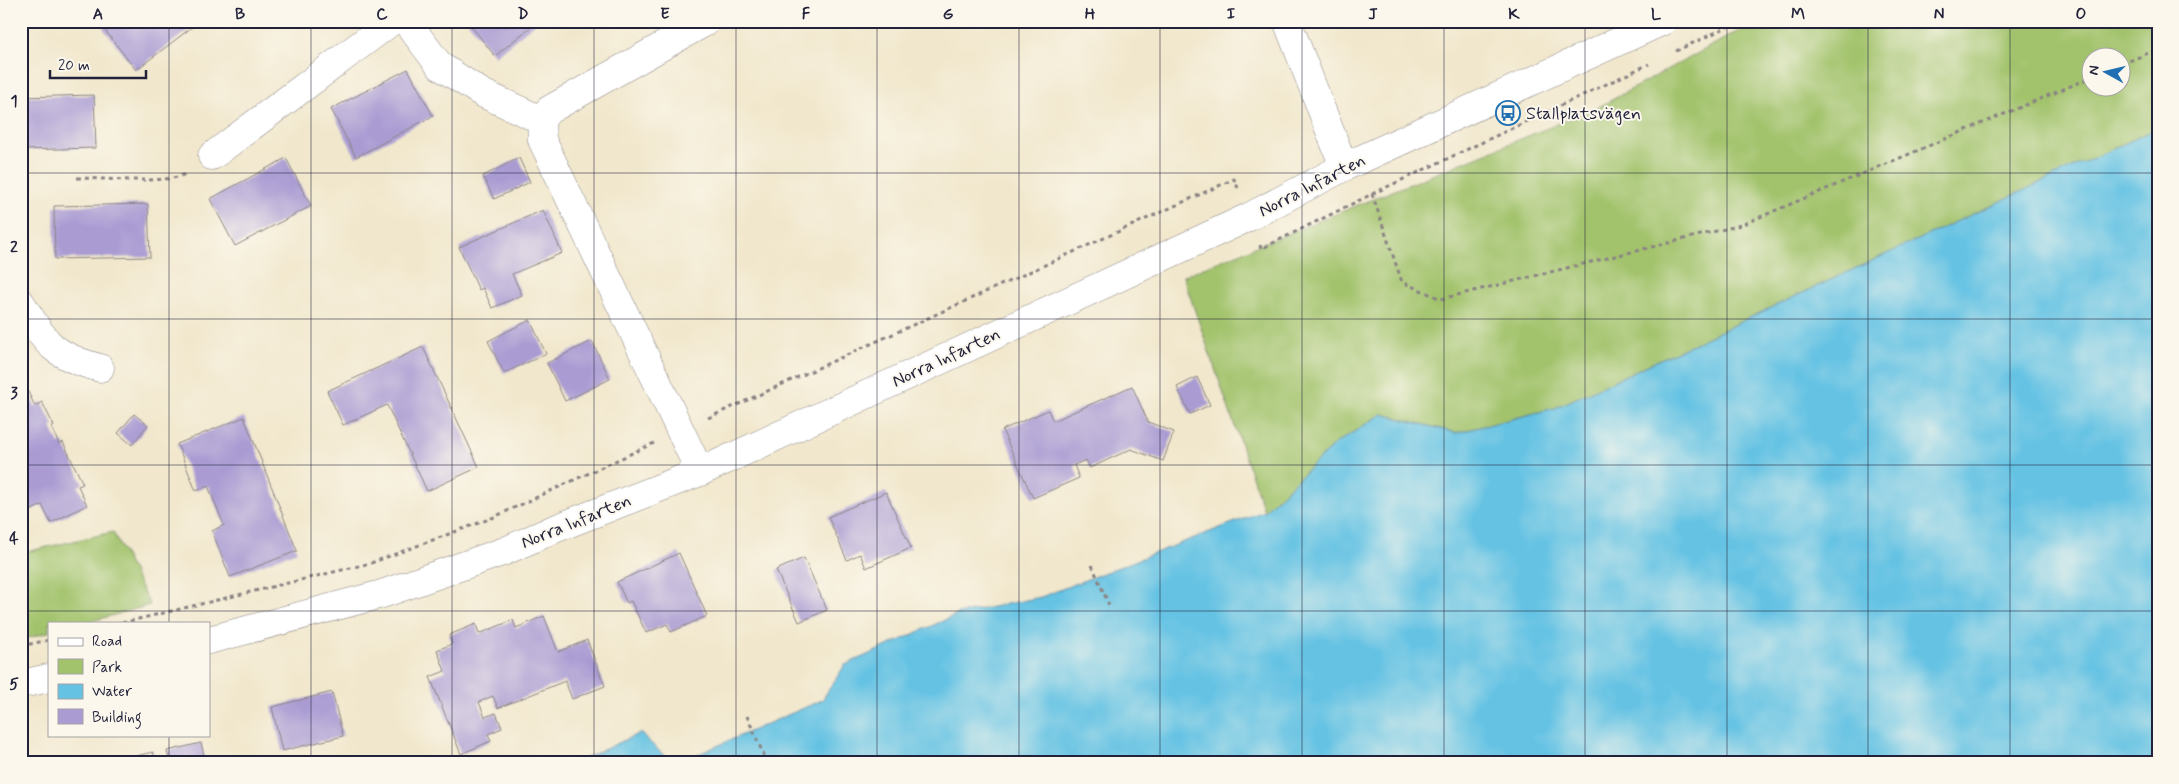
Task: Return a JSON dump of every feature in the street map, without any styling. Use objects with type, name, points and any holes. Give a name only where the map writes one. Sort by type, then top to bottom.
[{"type":"street","points":[[212,156],[392,21]]},
{"type":"street","points":[[406,21],[440,66],[482,93],[541,120]]},
{"type":"street","points":[[700,472],[542,140],[541,120],[548,110],[706,21]]},
{"type":"street","points":[[1286,21],[1344,167]]},
{"type":"street","name":"Norra Infarten","points":[[210,640],[390,591],[505,551],[552,530],[700,472],[1249,218],[1344,167],[1663,21]]},
{"type":"street","points":[[21,303],[45,341],[71,360],[100,368]]},
{"type":"street","points":[[21,684],[48,678]]},
{"type":"path","points":[[1668,55],[1740,21]]},
{"type":"path","points":[[2132,60],[2158,49]]},
{"type":"path","points":[[1261,248],[1650,63]]},
{"type":"path","points":[[1372,194],[1402,282],[1440,299],[1741,224],[2082,81]]},
{"type":"path","points":[[77,178],[148,179],[182,177],[212,156]]},
{"type":"path","points":[[1092,565],[1109,605]]},
{"type":"path","points":[[21,646],[48,640]]},
{"type":"path","points":[[746,716],[767,763]]},
{"type":"green space","points":[[1757,21],[2158,21],[2158,128],[1555,408],[1456,433],[1382,414],[1335,444],[1264,511],[1183,276],[1597,108]]},
{"type":"green space","points":[[113,532],[150,605],[89,622],[48,622],[48,632],[21,640],[21,553]]},
{"type":"water","points":[[2158,128],[2158,763],[678,763],[822,700],[845,665],[958,614],[1041,597],[1264,511],[1335,444],[1382,414],[1456,433],[1555,408]]},
{"type":"water","points":[[640,733],[672,763],[575,763]]},
{"type":"building","points":[[112,21],[200,21],[136,70],[103,28]]},
{"type":"building","points":[[467,21],[538,21],[495,56]]},
{"type":"building","points":[[408,69],[433,116],[356,157],[331,109]]},
{"type":"building","points":[[94,95],[96,148],[21,150],[21,97]]},
{"type":"building","points":[[286,158],[311,206],[235,246],[210,199]]},
{"type":"building","points":[[519,158],[530,182],[494,199],[483,176]]},
{"type":"building","points":[[148,204],[150,257],[55,259],[54,206]]},
{"type":"building","points":[[543,210],[562,253],[512,274],[522,295],[492,308],[483,288],[479,290],[459,247]]},
{"type":"building","points":[[530,320],[546,354],[504,373],[488,341]]},
{"type":"building","points":[[592,341],[610,379],[565,401],[547,363]]},
{"type":"building","points":[[423,347],[479,467],[427,491],[387,405],[343,425],[327,391]]},
{"type":"building","points":[[21,364],[27,375],[21,377]]},
{"type":"building","points":[[1197,377],[1210,405],[1190,414],[1177,387]]},
{"type":"building","points":[[21,378],[35,406],[42,402],[54,426],[51,427],[59,444],[63,442],[83,484],[78,486],[87,505],[51,523],[42,505],[30,511],[21,493],[21,488],[24,487],[21,480],[21,464],[26,462],[21,451]]},
{"type":"building","points":[[1132,386],[1148,422],[1174,432],[1163,461],[1131,449],[1090,468],[1086,460],[1074,465],[1079,478],[1033,498],[1002,430],[1048,410],[1053,421]]},
{"type":"building","points":[[134,414],[148,425],[132,445],[118,433]]},
{"type":"building","points":[[244,417],[297,551],[230,577],[212,531],[224,525],[208,486],[196,491],[177,444]]},
{"type":"building","points":[[886,492],[911,548],[866,568],[860,554],[847,560],[828,517]]},
{"type":"building","points":[[679,553],[707,616],[671,632],[667,624],[646,633],[631,601],[627,603],[617,582]]},
{"type":"building","points":[[804,558],[827,610],[799,622],[776,570]]},
{"type":"building","points":[[544,616],[558,652],[587,640],[605,686],[572,699],[565,681],[498,708],[493,696],[479,702],[485,717],[496,713],[502,728],[488,734],[491,741],[461,754],[430,677],[445,671],[437,650],[452,644],[449,635],[476,624],[479,634],[513,620],[516,628]]},
{"type":"building","points":[[332,692],[343,736],[282,751],[272,707]]},
{"type":"building","points":[[201,743],[206,763],[170,763],[167,751]]},
{"type":"building","points":[[153,752],[156,763],[116,763],[115,761]]},
{"type":"place","name":"Stallplatsvägen","points":[[1508,113]]}]
